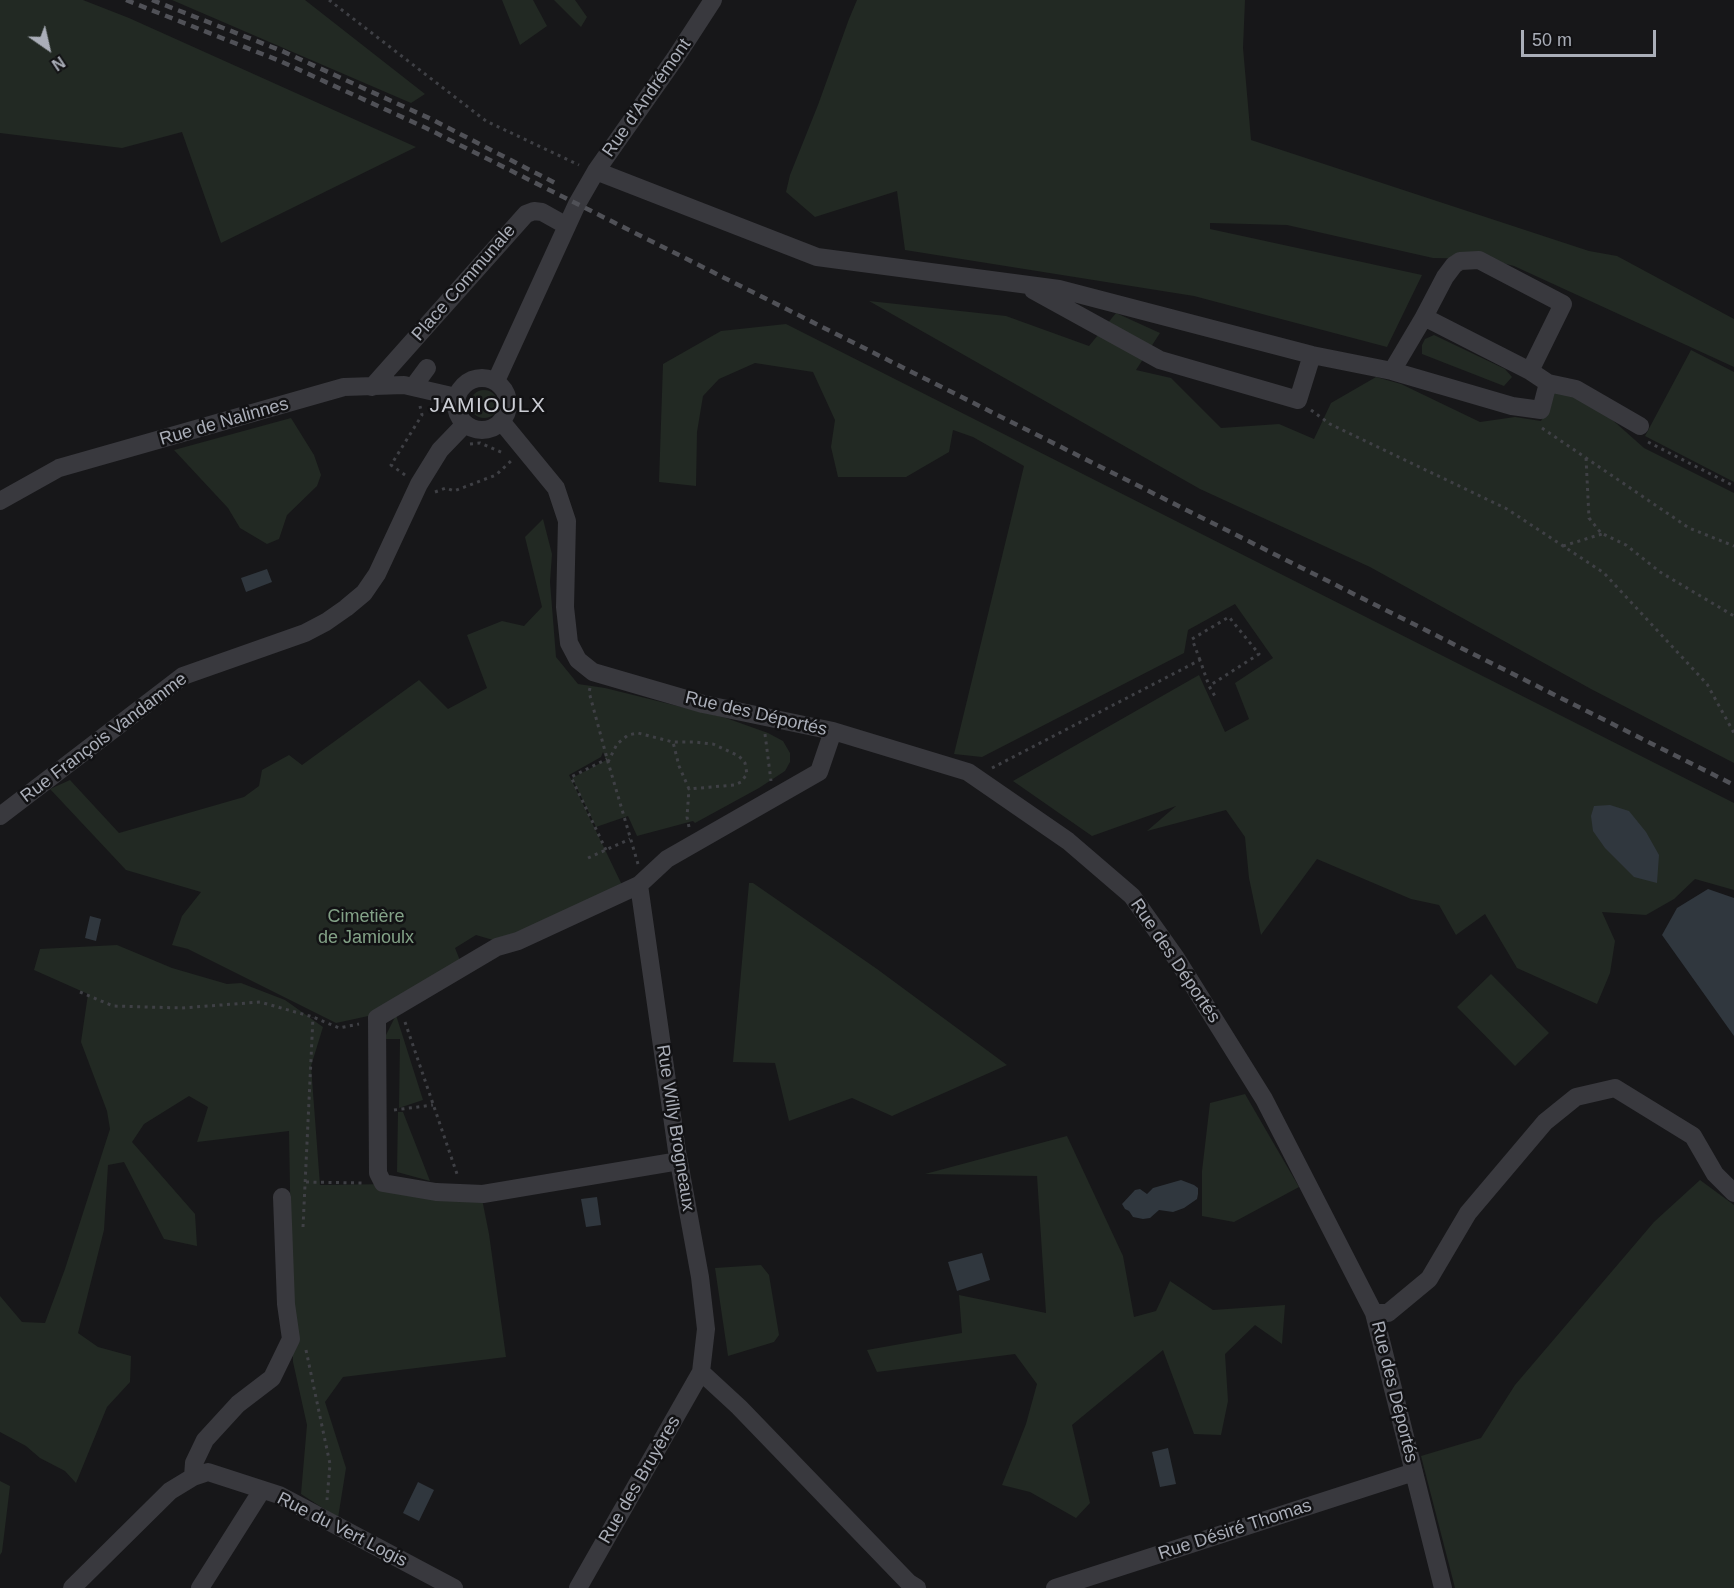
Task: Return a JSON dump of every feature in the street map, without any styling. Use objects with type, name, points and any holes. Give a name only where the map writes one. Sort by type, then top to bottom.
[{"type":"street","name":"Rue d'Andrémont","points":[[567,226],[596,171],[713,0]]},
{"type":"street","points":[[596,171],[817,257],[1059,289],[1312,354],[1392,371],[1512,406],[1541,410],[1548,383]]},
{"type":"street","name":"Place Communale","points":[[372,387],[526,214],[542,212],[567,226]]},
{"type":"street","points":[[496,381],[567,226]]},
{"type":"street","points":[[1392,371],[1424,317],[1444,277],[1460,261],[1479,260],[1563,304],[1530,371]]},
{"type":"street","points":[[1023,285],[1160,360],[1298,400],[1312,354]]},
{"type":"street","points":[[1424,317],[1530,371],[1548,383],[1576,389],[1640,426]]},
{"type":"street","points":[[409,386],[426,368]]},
{"type":"street","points":[[486,377],[496,381],[506,391],[509,406],[505,417],[497,426],[481,430],[465,424],[457,411],[456,398],[462,387],[474,379],[486,377]]},
{"type":"street","name":"Rue de Nalinnes","points":[[0,501],[59,468],[344,387],[409,386],[456,398]]},
{"type":"street","points":[[501,421],[518,454],[556,488],[567,521],[565,608],[569,643],[578,660],[593,672]]},
{"type":"street","points":[[410,502],[440,450],[465,424]]},
{"type":"street","name":"Rue François Vandamme","points":[[0,816],[183,676],[305,633],[346,608],[364,593],[377,574],[410,502]]},
{"type":"street","name":"Rue des Déportés","points":[[593,672],[703,704],[833,731],[968,772],[1068,841],[1132,896],[1176,958],[1264,1099],[1374,1313],[1443,1588]]},
{"type":"street","points":[[679,1161],[483,1194],[436,1192],[383,1183],[378,1173],[377,1018],[498,947],[518,941],[642,882],[667,860],[819,772],[833,731]]},
{"type":"street","name":"Rue Willy Brogneaux","points":[[642,882],[679,1161],[700,1277],[706,1329],[701,1372]]},
{"type":"street","points":[[1374,1313],[1388,1313],[1429,1279],[1468,1213],[1545,1122],[1576,1097],[1615,1088],[1693,1136],[1715,1174],[1734,1193]]},
{"type":"street","points":[[72,1588],[170,1491],[193,1477],[194,1463],[205,1440],[238,1404],[272,1378],[291,1339],[286,1304],[282,1197]]},
{"type":"street","points":[[701,1372],[739,1407],[916,1588]]},
{"type":"street","name":"Rue des Bruyères","points":[[578,1588],[701,1372]]},
{"type":"street","name":"Rue du Vert Logis","points":[[193,1477],[208,1472],[279,1495],[454,1588]]},
{"type":"street","name":"Rue Désiré Thomas","points":[[1056,1588],[1414,1472]]},
{"type":"street","name":"Rue du Vert Logis","points":[[200,1588],[262,1490]]},
{"type":"path","points":[[329,0],[486,121],[567,161],[596,171]]},
{"type":"path","points":[[409,386],[420,406],[422,415],[391,465],[420,484]]},
{"type":"path","points":[[1298,400],[1330,424],[1508,509],[1605,573],[1707,684],[1734,733]]},
{"type":"path","points":[[1640,426],[1634,435],[1734,486]]},
{"type":"path","points":[[1540,427],[1689,528],[1734,546]]},
{"type":"path","points":[[463,447],[472,443],[480,443],[501,451],[518,454]]},
{"type":"path","points":[[410,502],[446,488],[454,490],[496,475],[518,454]]},
{"type":"path","points":[[1586,458],[1589,518],[1603,534],[1626,545],[1660,572],[1734,616]]},
{"type":"path","points":[[1563,546],[1603,534]]},
{"type":"path","points":[[1209,686],[1259,654],[1229,616],[1192,639],[1209,686],[1216,698]]},
{"type":"path","points":[[976,779],[1001,762],[1200,660]]},
{"type":"path","points":[[593,672],[589,692],[642,882]]},
{"type":"path","points":[[763,717],[770,777],[778,796]]},
{"type":"path","points":[[606,850],[571,777],[608,760],[617,744],[628,735],[638,733],[673,742],[713,744],[739,756],[745,763],[747,774],[741,783],[689,789]]},
{"type":"path","points":[[673,742],[679,766],[689,789],[687,817],[692,846]]},
{"type":"path","points":[[588,858],[630,839]]},
{"type":"path","points":[[80,992],[113,1006],[182,1008],[260,1002],[313,1017],[339,1028],[377,1018]]},
{"type":"path","points":[[399,1006],[464,1193]]},
{"type":"path","points":[[302,1229],[313,1017]]},
{"type":"path","points":[[378,1112],[433,1105]]},
{"type":"path","points":[[306,1182],[383,1183]]},
{"type":"path","points":[[305,1344],[330,1464],[325,1520]]},
{"type":"green space","points":[[0,0],[83,0],[129,18],[416,147],[221,243],[182,132],[122,148],[0,133]]},
{"type":"green space","points":[[172,0],[305,0],[425,94],[411,103]]},
{"type":"green space","points":[[502,0],[533,0],[547,26],[520,45]]},
{"type":"green space","points":[[554,0],[575,0],[587,17],[581,27]]},
{"type":"green space","points":[[857,0],[1245,0],[1243,48],[1251,140],[1589,251],[1617,256],[1734,319],[1734,367],[1514,266],[1487,259],[1433,258],[1287,225],[1210,223],[1210,229],[1422,275],[1387,347],[1194,296],[905,250],[897,191],[815,217],[786,192],[790,175]]},
{"type":"green space","points":[[869,301],[1006,316],[1089,346],[1116,313],[1160,333],[1136,370],[1171,378],[1221,428],[1279,424],[1314,439],[1331,403],[1376,377],[1401,384],[1480,422],[1515,417],[1541,421],[1553,390],[1590,400],[1644,448],[1734,493],[1734,763],[1591,689],[1370,567],[1200,489]]},
{"type":"green space","points":[[786,324],[1734,803],[1734,890],[1695,879],[1674,899],[1646,915],[1602,912],[1615,941],[1610,973],[1597,1004],[1517,968],[1485,914],[1456,935],[1439,905],[1411,899],[1317,859],[1261,935],[1249,878],[1245,837],[1226,810],[1147,831],[1176,806],[1092,836],[1013,781],[1199,675],[1225,732],[1249,719],[1235,683],[1273,658],[1235,604],[1188,630],[1184,653],[982,757],[954,754],[1024,466],[973,437],[953,430],[949,452],[906,477],[838,477],[831,447],[835,420],[813,372],[755,363],[719,379],[703,396],[697,432],[696,486],[659,482],[663,364],[721,331]]},
{"type":"green space","points":[[1434,335],[1505,369],[1512,377],[1504,386],[1422,354],[1425,339]]},
{"type":"green space","points":[[1691,350],[1734,372],[1734,482],[1645,436]]},
{"type":"green space","points":[[484,390],[494,394],[498,404],[494,414],[484,418],[474,414],[470,404],[474,394]]},
{"type":"green space","points":[[291,418],[314,455],[321,475],[317,486],[287,515],[279,539],[267,544],[240,528],[228,508],[174,450]]},
{"type":"green space","name":"Cimetière de Jamioulx","points":[[543,519],[552,554],[550,582],[556,657],[578,684],[605,688],[726,718],[768,733],[783,741],[790,753],[790,762],[785,771],[695,823],[693,821],[637,836],[628,816],[596,827],[572,778],[606,760],[603,752],[601,757],[569,775],[622,885],[514,939],[493,940],[476,935],[455,948],[461,963],[373,1015],[336,1023],[188,949],[172,945],[182,916],[201,892],[126,870],[50,789],[70,780],[119,833],[244,797],[259,786],[262,770],[289,755],[302,765],[419,680],[448,709],[487,688],[467,635],[502,621],[524,626],[542,607],[525,537]]},
{"type":"green space","points":[[749,883],[753,883],[877,969],[1007,1065],[892,1116],[852,1098],[789,1121],[775,1063],[733,1062]]},
{"type":"green space","points":[[117,945],[172,968],[227,984],[241,983],[285,1000],[323,1027],[311,1066],[320,1185],[392,1184],[414,1188],[440,1201],[481,1194],[489,1234],[506,1357],[343,1377],[325,1402],[346,1468],[338,1518],[301,1494],[307,1425],[293,1362],[289,1131],[197,1142],[208,1107],[189,1096],[144,1124],[132,1142],[195,1214],[197,1246],[164,1239],[124,1162],[108,1165],[104,1230],[78,1333],[98,1347],[131,1356],[130,1382],[107,1407],[76,1483],[65,1471],[0,1432],[0,1296],[22,1322],[45,1323],[65,1269],[110,1129],[107,1111],[81,1042],[88,994],[34,970],[40,949]]},
{"type":"green space","points":[[1491,974],[1549,1033],[1515,1066],[1457,1007]]},
{"type":"green space","points":[[396,1015],[423,1100],[399,1108],[400,1039],[384,1039]]},
{"type":"green space","points":[[1245,1094],[1299,1187],[1234,1222],[1202,1216],[1202,1171],[1210,1103]]},
{"type":"green space","points":[[398,1112],[403,1112],[430,1181],[397,1172]]},
{"type":"green space","points":[[1067,1136],[1123,1256],[1134,1317],[1156,1311],[1170,1281],[1213,1310],[1285,1305],[1282,1344],[1255,1325],[1225,1354],[1228,1401],[1221,1435],[1194,1434],[1163,1350],[1072,1425],[1090,1503],[1076,1518],[1030,1492],[1002,1485],[1026,1424],[1037,1384],[1015,1354],[877,1372],[867,1350],[962,1333],[959,1295],[1046,1313],[1037,1176],[925,1174]]},
{"type":"green space","points":[[1700,1180],[1734,1205],[1734,1588],[1455,1588],[1421,1456],[1481,1438],[1515,1385],[1654,1222]]},
{"type":"green space","points":[[761,1265],[769,1275],[779,1335],[774,1342],[728,1356],[715,1268]]},
{"type":"green space","points":[[0,1481],[10,1486],[0,1555]]},
{"type":"shaded area","points":[[267,569],[272,582],[246,592],[241,578]]},
{"type":"shaded area","points":[[1610,805],[1629,811],[1646,832],[1659,855],[1657,883],[1634,877],[1605,848],[1593,831],[1591,816],[1594,806]]},
{"type":"shaded area","points":[[1708,889],[1734,898],[1734,1036],[1662,935],[1677,908]]},
{"type":"shaded area","points":[[90,916],[101,919],[96,941],[85,938]]},
{"type":"shaded area","points":[[1181,1180],[1198,1188],[1197,1199],[1184,1208],[1173,1212],[1159,1210],[1150,1218],[1143,1219],[1133,1217],[1122,1204],[1135,1190],[1140,1189],[1147,1194],[1153,1188]]},
{"type":"shaded area","points":[[597,1197],[601,1225],[586,1227],[581,1199]]},
{"type":"shaded area","points":[[982,1253],[990,1280],[957,1291],[948,1262]]},
{"type":"shaded area","points":[[1168,1448],[1176,1484],[1160,1487],[1152,1452]]},
{"type":"shaded area","points":[[418,1482],[434,1490],[419,1521],[403,1513]]},
{"type":"railway","points":[[126,0],[280,61],[426,128],[1734,785]]},
{"type":"railway","points":[[152,0],[282,51],[431,119],[559,185]]},
{"type":"district","name":"JAMIOULX","points":[[488,406]]}]
